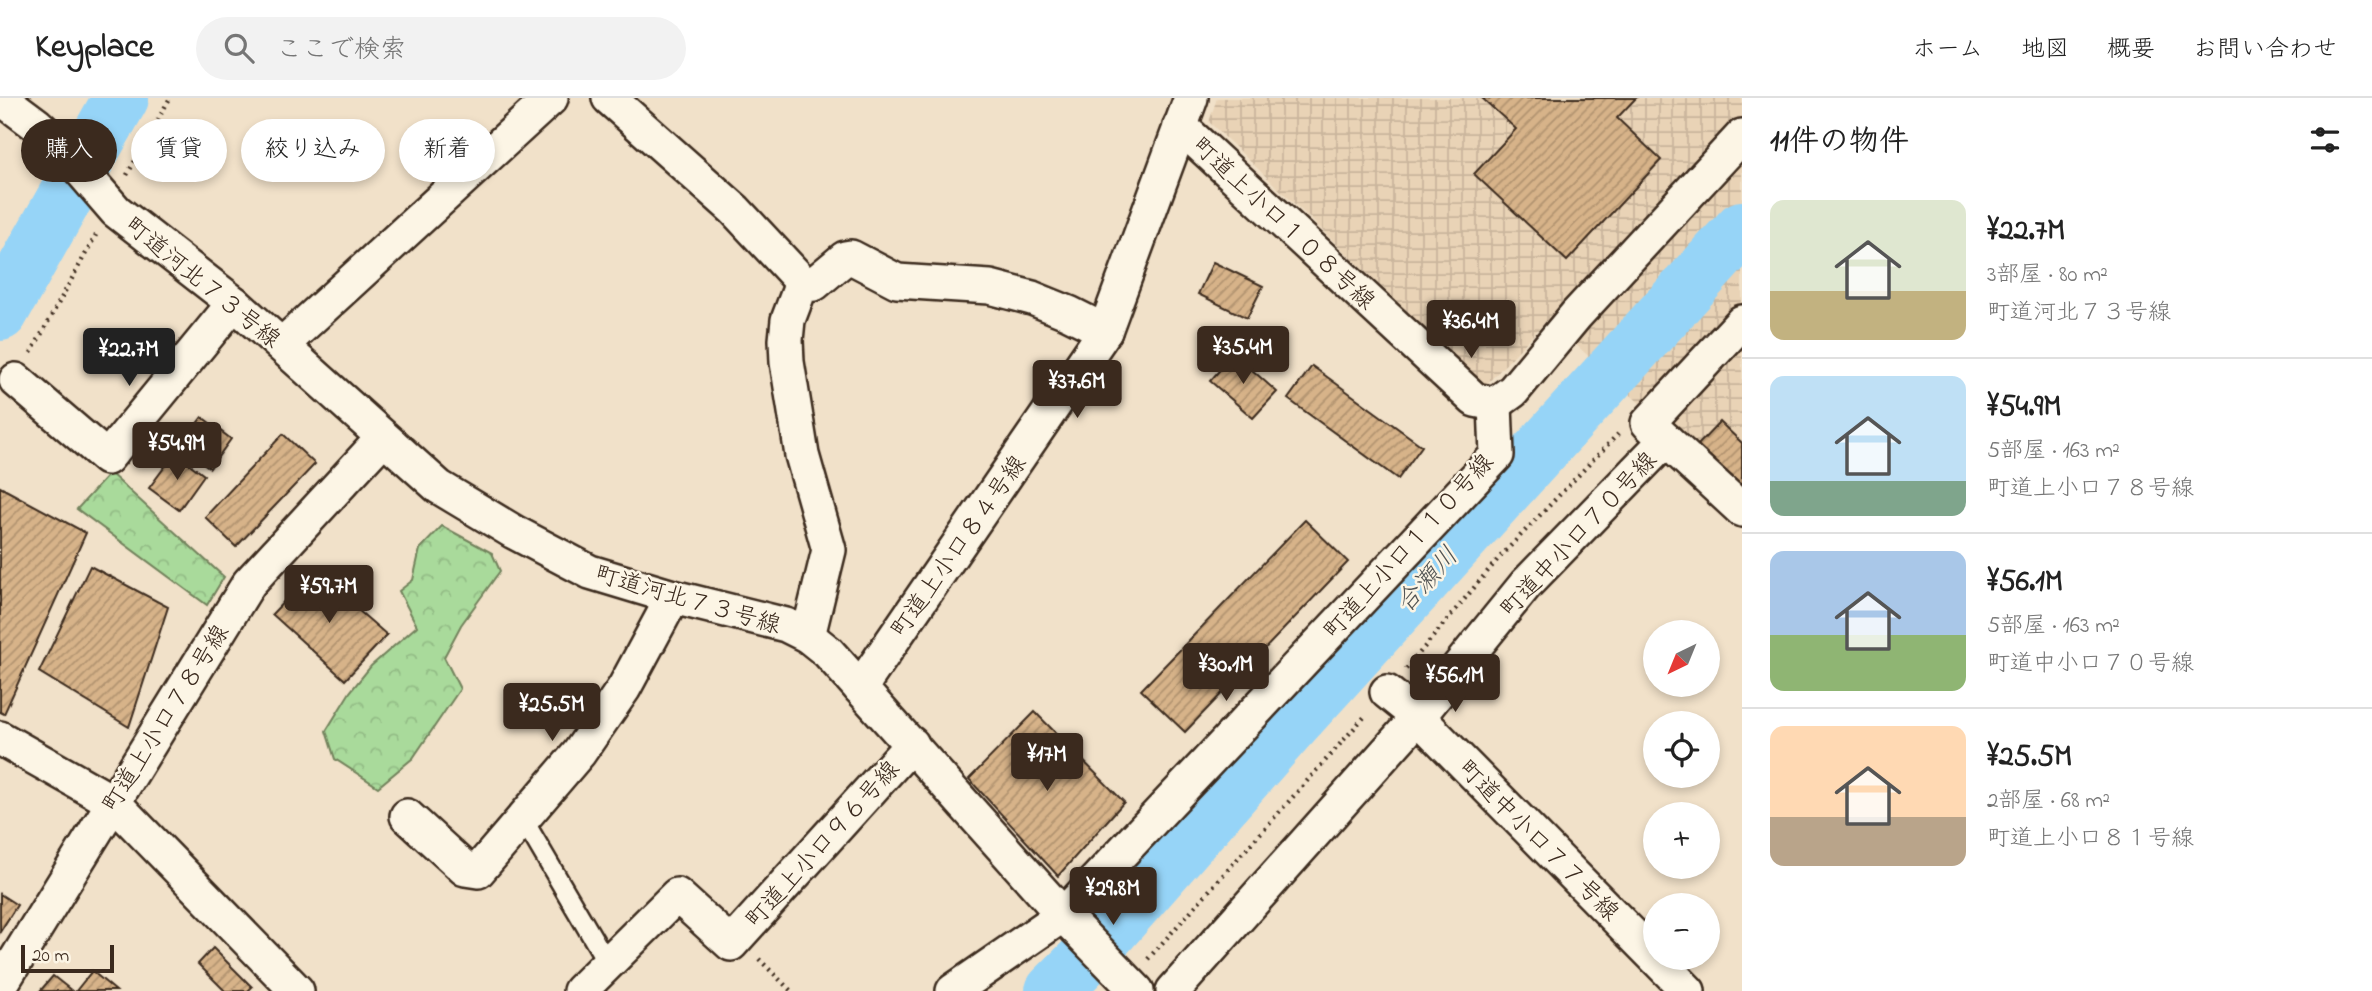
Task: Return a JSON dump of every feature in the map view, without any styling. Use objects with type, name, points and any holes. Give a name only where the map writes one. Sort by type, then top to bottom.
[{"type":"street","name":"町道河北７３号線","points":[[1,98],[59,145],[108,202],[234,303],[439,487],[514,532],[590,572],[673,597],[786,625],[808,636],[828,652],[1068,920],[1138,991]]},
{"type":"street","points":[[282,345],[551,98]]},
{"type":"street","points":[[609,98],[727,202],[805,285]]},
{"type":"street","name":"町道上小口８４号線","points":[[860,688],[1105,331],[1186,112]]},
{"type":"street","name":"町道上小口１０８号線","points":[[1186,112],[1475,400],[1495,404]]},
{"type":"street","points":[[1495,404],[1513,391],[1576,315],[1742,136]]},
{"type":"street","points":[[808,636],[829,550],[802,454],[787,362],[788,320],[794,298],[805,285],[814,284],[845,258],[851,257],[897,281],[990,287],[1032,298],[1105,331]]},
{"type":"street","points":[[16,380],[107,458],[234,303]]},
{"type":"street","points":[[1666,440],[1648,423],[1742,322]]},
{"type":"street","name":"町道上小口１１０号線","points":[[953,991],[1068,920],[1497,455],[1495,404]]},
{"type":"street","name":"町道上小口７８号線","points":[[0,986],[249,583],[383,438]]},
{"type":"street","name":"町道中小口７０号線","points":[[1173,991],[1418,718],[1526,584],[1666,440],[1742,510]]},
{"type":"street","points":[[407,816],[465,869],[478,871],[579,752],[624,688],[673,597]]},
{"type":"street","name":"町道中小口７７号線","points":[[1387,692],[1418,718],[1688,991]]},
{"type":"street","points":[[0,738],[113,802],[297,991]]},
{"type":"street","name":"町道上小口９６号線","points":[[580,991],[677,895],[731,944],[912,744]]},
{"type":"lane","points":[[523,819],[608,964]]},
{"type":"path","points":[[16,380],[101,225],[108,202],[127,176],[170,98]]},
{"type":"path","points":[[737,937],[791,991]]},
{"type":"shaded area","points":[[1217,98],[1742,98],[1742,497],[1548,319],[1485,386],[1209,122]]},
{"type":"green space","points":[[110,473],[224,577],[207,605],[77,509]]},
{"type":"green space","points":[[442,526],[492,553],[500,571],[461,625],[444,657],[460,689],[413,758],[378,787],[335,759],[326,731],[350,692],[371,666],[417,626],[399,591],[413,580],[420,549]]},
{"type":"building","points":[[1482,98],[1636,98],[1617,118],[1661,160],[1567,261],[1474,174],[1516,129]]},
{"type":"building","points":[[1213,262],[1263,286],[1247,318],[1198,294]]},
{"type":"building","points":[[1234,354],[1277,392],[1253,418],[1210,381]]},
{"type":"building","points":[[1312,366],[1422,446],[1398,479],[1288,399]]},
{"type":"building","points":[[202,417],[231,439],[210,468],[180,446]]},
{"type":"building","points":[[1720,422],[1742,443],[1742,491],[1696,447]]},
{"type":"building","points":[[283,434],[315,464],[236,547],[205,517]]},
{"type":"building","points":[[175,453],[204,475],[179,510],[149,488]]},
{"type":"building","points":[[0,487],[86,533],[4,714],[0,712]]},
{"type":"building","points":[[1305,520],[1348,562],[1185,732],[1141,690]]},
{"type":"building","points":[[90,566],[168,607],[129,727],[39,672]]},
{"type":"building","points":[[313,571],[387,635],[345,680],[272,614]]},
{"type":"building","points":[[1035,712],[1124,802],[1058,876],[969,779]]},
{"type":"building","points":[[0,894],[17,905],[0,932]]},
{"type":"building","points":[[213,948],[252,987],[248,991],[225,991],[198,964]]},
{"type":"building","points":[[92,971],[116,991],[76,991]]},
{"type":"building","points":[[53,976],[72,991],[40,991]]},
{"type":"waterway","points":[[0,313],[121,98]]},
{"type":"waterway","name":"合瀬川","points":[[1053,991],[1087,957],[1287,729],[1742,229]]}]
